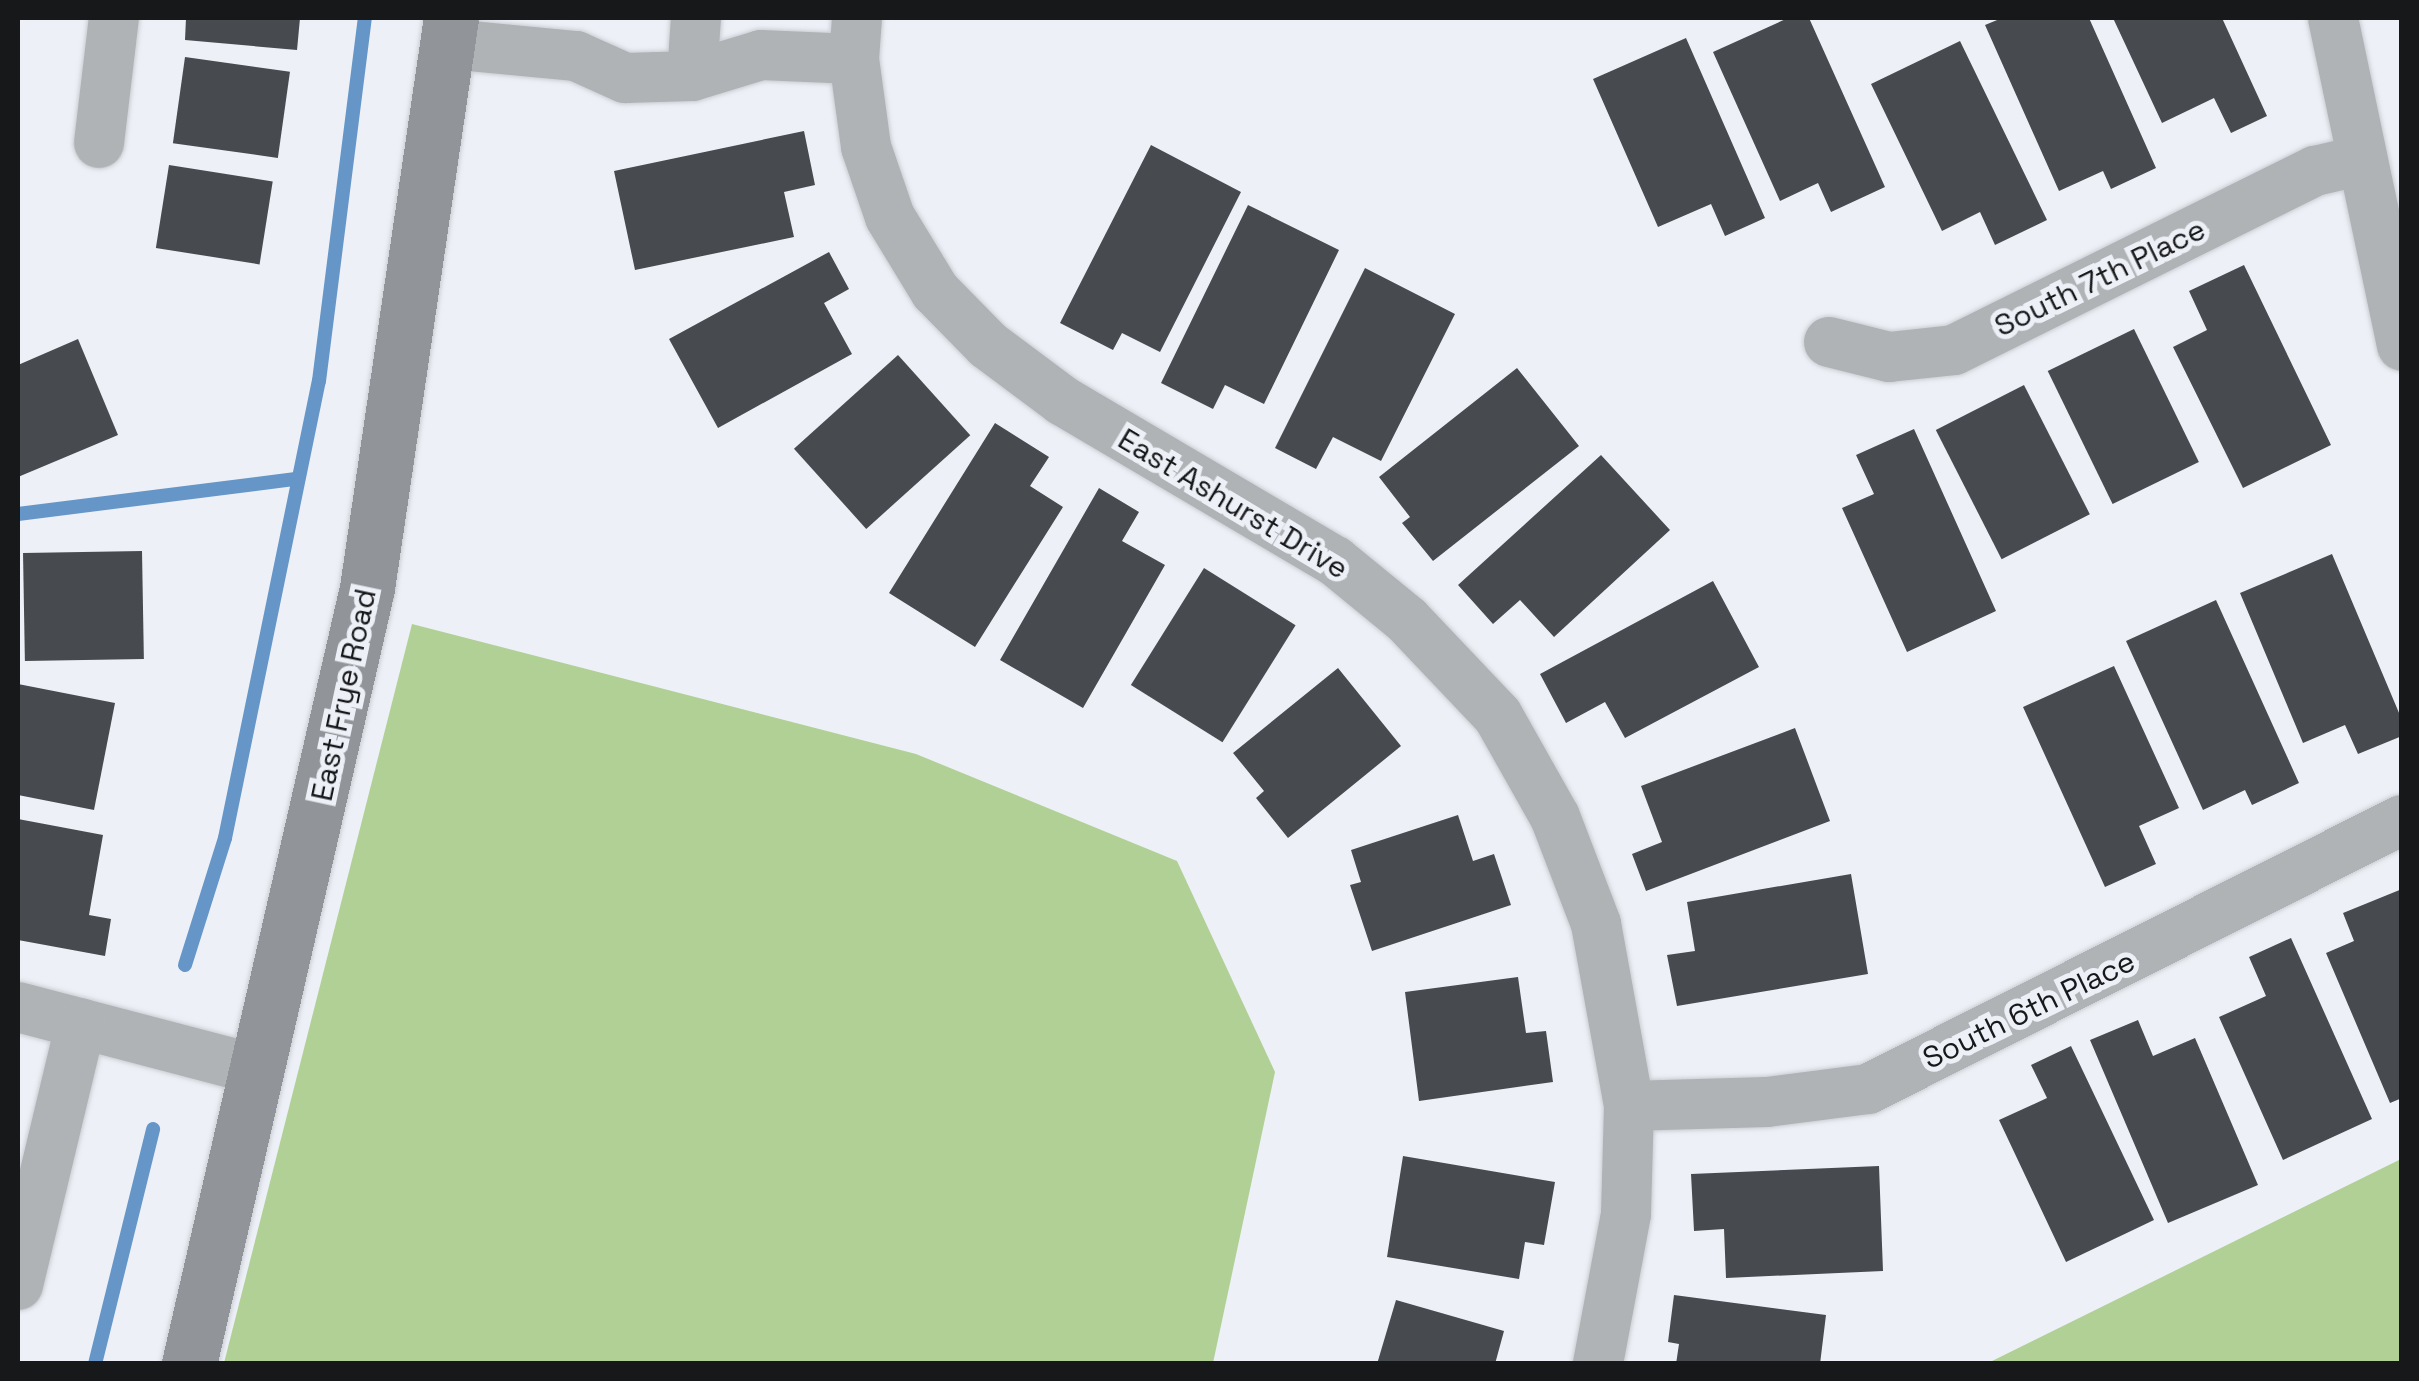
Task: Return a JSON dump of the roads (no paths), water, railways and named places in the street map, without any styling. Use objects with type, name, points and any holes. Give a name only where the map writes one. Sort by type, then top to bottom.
[{"type":"street","points":[[99,142],[114,18]]},
{"type":"street","points":[[692,76],[696,18]]},
{"type":"street","points":[[2333,18],[2402,346]]},
{"type":"street","points":[[450,31],[578,36],[625,78],[692,76],[762,55],[856,38]]},
{"type":"street","name":"East Frye Road","points":[[189,1364],[367,588],[450,31]]},
{"type":"street","name":"East Ashurst Drive","points":[[856,38],[866,147],[890,217],[936,291],[962,318],[1063,402],[1335,562],[1407,620],[1498,716],[1554,817],[1596,924],[1629,1106],[1626,1214],[1598,1364]]},
{"type":"street","name":"South 7th Place","points":[[1829,342],[1889,356],[1954,350],[2315,171],[2362,160]]},
{"type":"street","name":"South 6th Place","points":[[1629,1106],[1767,1102],[1868,1089],[2402,820]]},
{"type":"street","points":[[18,1007],[255,1069]]},
{"type":"street","points":[[18,1285],[81,1023]]},
{"type":"waterway","points":[[185,965],[225,838],[319,381],[365,18]]},
{"type":"waterway","points":[[18,514],[294,479]]},
{"type":"waterway","points":[[95,1364],[153,1129]]}]
